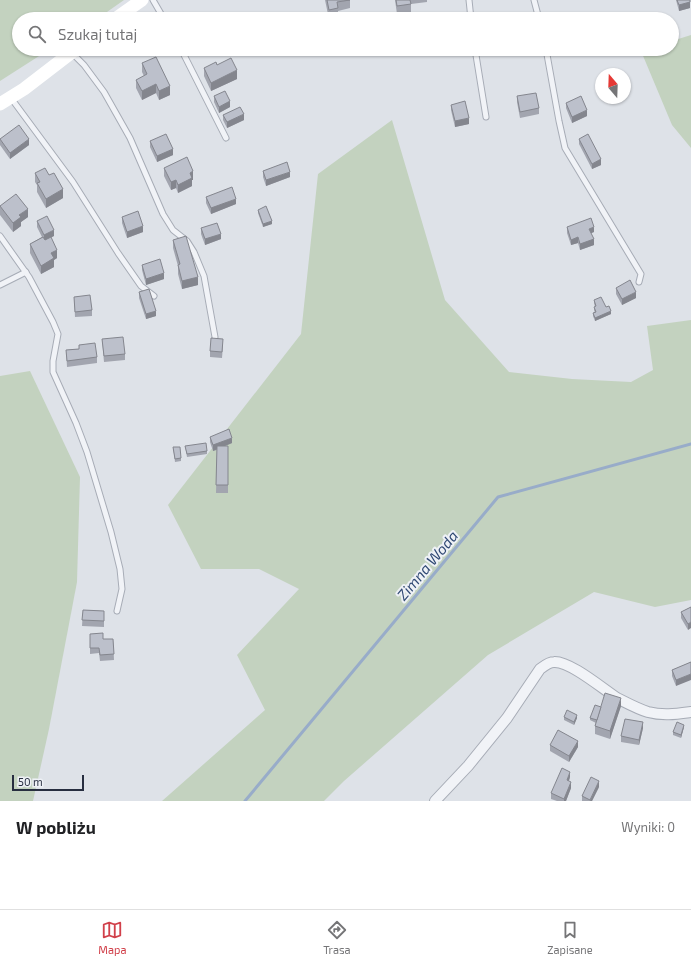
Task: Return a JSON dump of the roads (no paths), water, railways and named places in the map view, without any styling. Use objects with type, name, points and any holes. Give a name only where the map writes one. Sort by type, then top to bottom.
[{"type":"street","points":[[125,12],[142,0]]},
{"type":"street","points":[[5,101],[24,89],[67,56]]},
{"type":"street","points":[[435,801],[468,766],[507,718],[540,669],[547,664],[554,662],[566,664],[618,698],[647,712],[660,715],[675,715],[691,712]]},
{"type":"lane","points":[[153,0],[160,12]]},
{"type":"lane","points":[[469,0],[470,12]]},
{"type":"lane","points":[[534,0],[537,12]]},
{"type":"lane","points":[[78,56],[104,92],[130,138],[163,214],[173,230],[187,241],[194,252],[204,276],[215,337]]},
{"type":"lane","points":[[185,56],[226,138]]},
{"type":"lane","points":[[476,56],[486,117]]},
{"type":"lane","points":[[547,56],[565,148],[641,274],[639,282]]},
{"type":"lane","points":[[5,101],[73,182],[113,247],[140,286],[154,296]]},
{"type":"lane","points":[[0,236],[26,272],[58,334],[53,361],[53,372],[82,438],[111,532],[120,569],[122,589],[117,611]]},
{"type":"lane","points":[[0,285],[26,272]]},
{"type":"waterway","name":"Zimna Woda","points":[[245,801],[498,497],[691,444]]}]
